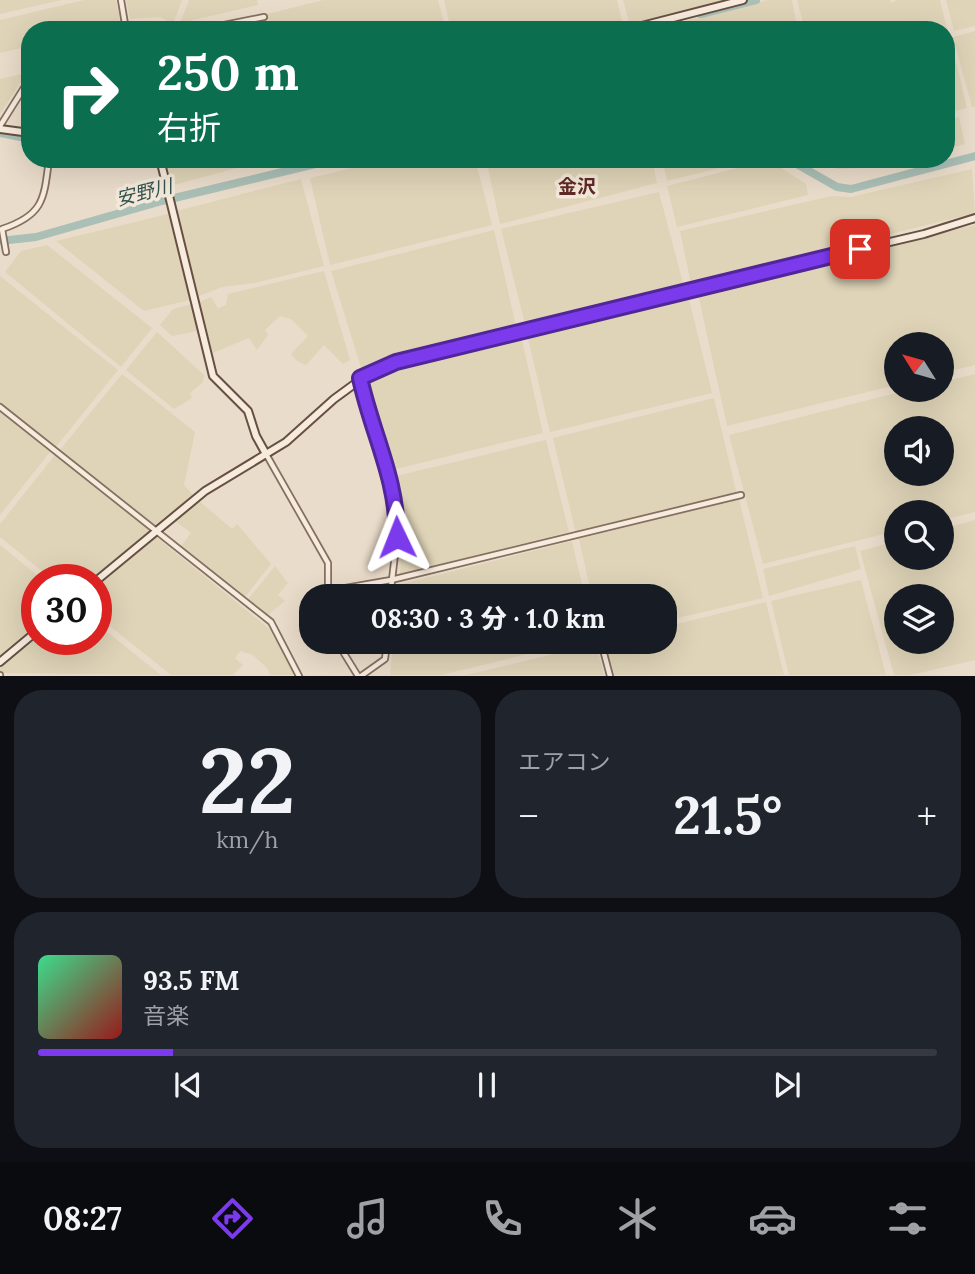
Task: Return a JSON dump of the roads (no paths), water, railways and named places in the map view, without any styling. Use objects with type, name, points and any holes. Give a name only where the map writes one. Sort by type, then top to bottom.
[{"type":"street","points":[[121,0],[124,21]]},
{"type":"street","points":[[661,21],[743,0]]},
{"type":"street","points":[[244,21],[264,17]]},
{"type":"street","points":[[21,93],[0,127],[21,131]]},
{"type":"street","points":[[6,250],[2,229],[25,221],[41,202],[47,168]]},
{"type":"street","points":[[162,168],[213,376],[248,411],[256,436],[325,556],[330,571],[329,584]]},
{"type":"street","points":[[112,567],[205,491],[286,442],[360,378],[396,362],[924,234],[975,218]]},
{"type":"street","points":[[360,378],[395,492],[397,537],[391,584]]},
{"type":"street","points":[[0,407],[102,490],[134,510],[155,531],[271,622],[299,676]]},
{"type":"street","points":[[373,584],[741,495]]},
{"type":"street","points":[[0,662],[21,644]]},
{"type":"street","points":[[345,654],[360,676],[384,659],[385,654]]},
{"type":"street","points":[[604,654],[610,676]]},
{"type":"waterway","points":[[701,14],[756,0]]},
{"type":"waterway","points":[[0,133],[21,137]]},
{"type":"waterway","name":"安野川","points":[[955,161],[975,156]]},
{"type":"waterway","name":"安野川","points":[[0,241],[36,237],[162,201],[299,168]]},
{"type":"waterway","name":"安野川","points":[[804,168],[837,187],[851,189],[930,168]]},
{"type":"district","name":"金沢","points":[[577,186]]}]
